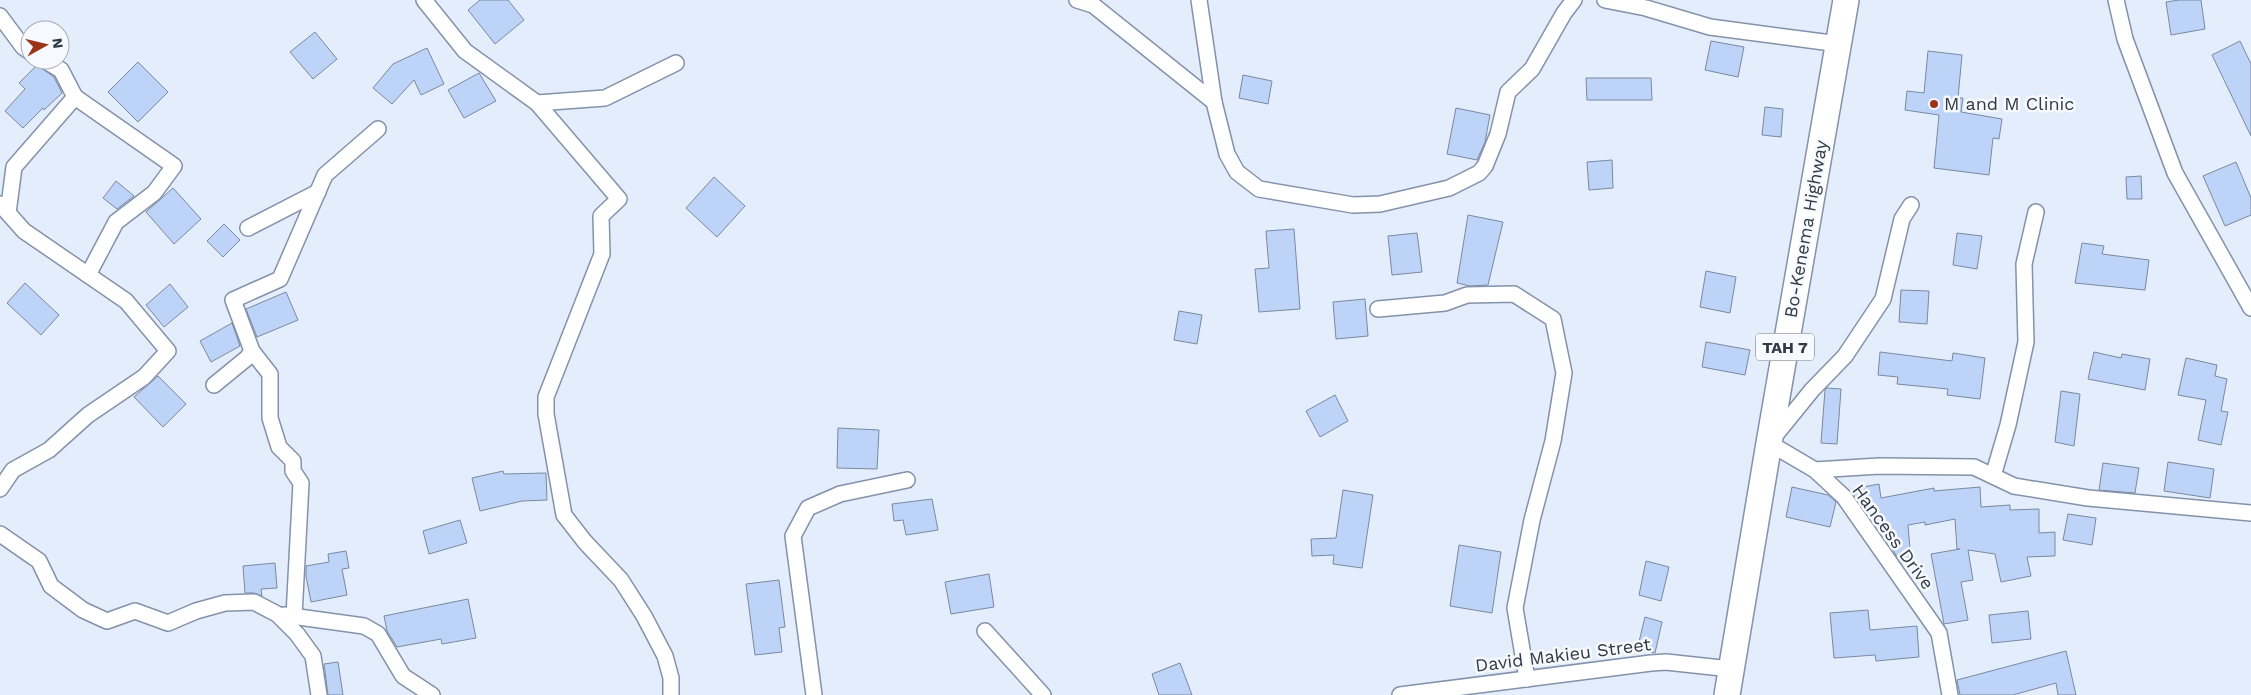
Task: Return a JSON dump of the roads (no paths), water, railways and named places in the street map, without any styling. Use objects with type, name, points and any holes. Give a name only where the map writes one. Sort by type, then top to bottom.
[{"type":"highway","name":"Bo-Kenema Highway","points":[[1727,695],[1846,0]]},
{"type":"street","points":[[424,0],[465,51],[537,103],[619,199],[602,216],[602,254],[546,397],[546,414],[564,515],[585,542],[621,580],[644,616],[665,656],[671,678],[671,695]]},
{"type":"street","points":[[1077,0],[1093,5],[1214,102]]},
{"type":"street","points":[[1199,0],[1214,102],[1227,154],[1237,172],[1259,189],[1353,206],[1380,204],[1450,188],[1479,173],[1485,166],[1498,134],[1508,92],[1532,69],[1564,13],[1574,0]]},
{"type":"street","points":[[1605,0],[1646,8],[1710,27],[1839,44]]},
{"type":"street","points":[[2116,0],[2125,39],[2175,173],[2251,308]]},
{"type":"street","points":[[0,16],[20,43]]},
{"type":"street","points":[[537,103],[605,98],[676,62]]},
{"type":"street","points":[[60,70],[74,97],[174,166],[154,193],[116,222],[88,275]]},
{"type":"street","points":[[0,489],[13,470],[49,450],[88,415],[144,378],[168,351],[126,302],[24,231],[4,209],[14,167],[74,97]]},
{"type":"street","points":[[294,616],[301,483],[293,471],[293,461],[280,447],[270,418],[270,374],[252,351],[233,300],[280,279],[325,175],[378,129]]},
{"type":"street","points":[[248,228],[318,192]]},
{"type":"street","points":[[1769,443],[1812,390],[1845,356],[1883,299],[1902,220],[1911,205]]},
{"type":"street","points":[[1993,476],[2008,425],[2026,342],[2024,264],[2036,212]]},
{"type":"street","points":[[1378,309],[1445,303],[1467,295],[1514,294],[1553,319],[1564,372],[1552,441],[1532,520],[1515,608],[1527,678]]},
{"type":"street","points":[[214,385],[247,358],[252,351]]},
{"type":"street","name":"Hancess Drive","points":[[1769,443],[1815,470],[1844,497],[1939,633],[1950,695]]},
{"type":"street","points":[[1815,470],[1879,466],[1974,468],[2014,486],[2088,498],[2251,513]]},
{"type":"street","points":[[814,695],[793,536],[808,508],[840,494],[907,480]]},
{"type":"street","points":[[0,534],[39,561],[51,586],[84,610],[107,621],[135,611],[168,623],[196,611],[225,603],[254,602],[277,614],[297,634],[313,656],[319,695]]},
{"type":"street","points":[[277,614],[364,626],[378,634],[402,676],[432,695]]},
{"type":"street","points":[[985,631],[1043,695]]},
{"type":"street","name":"David Makieu Street","points":[[1400,695],[1658,662],[1732,668]]},
{"type":"place","name":"M and M Clinic","points":[[1934,104]]}]
